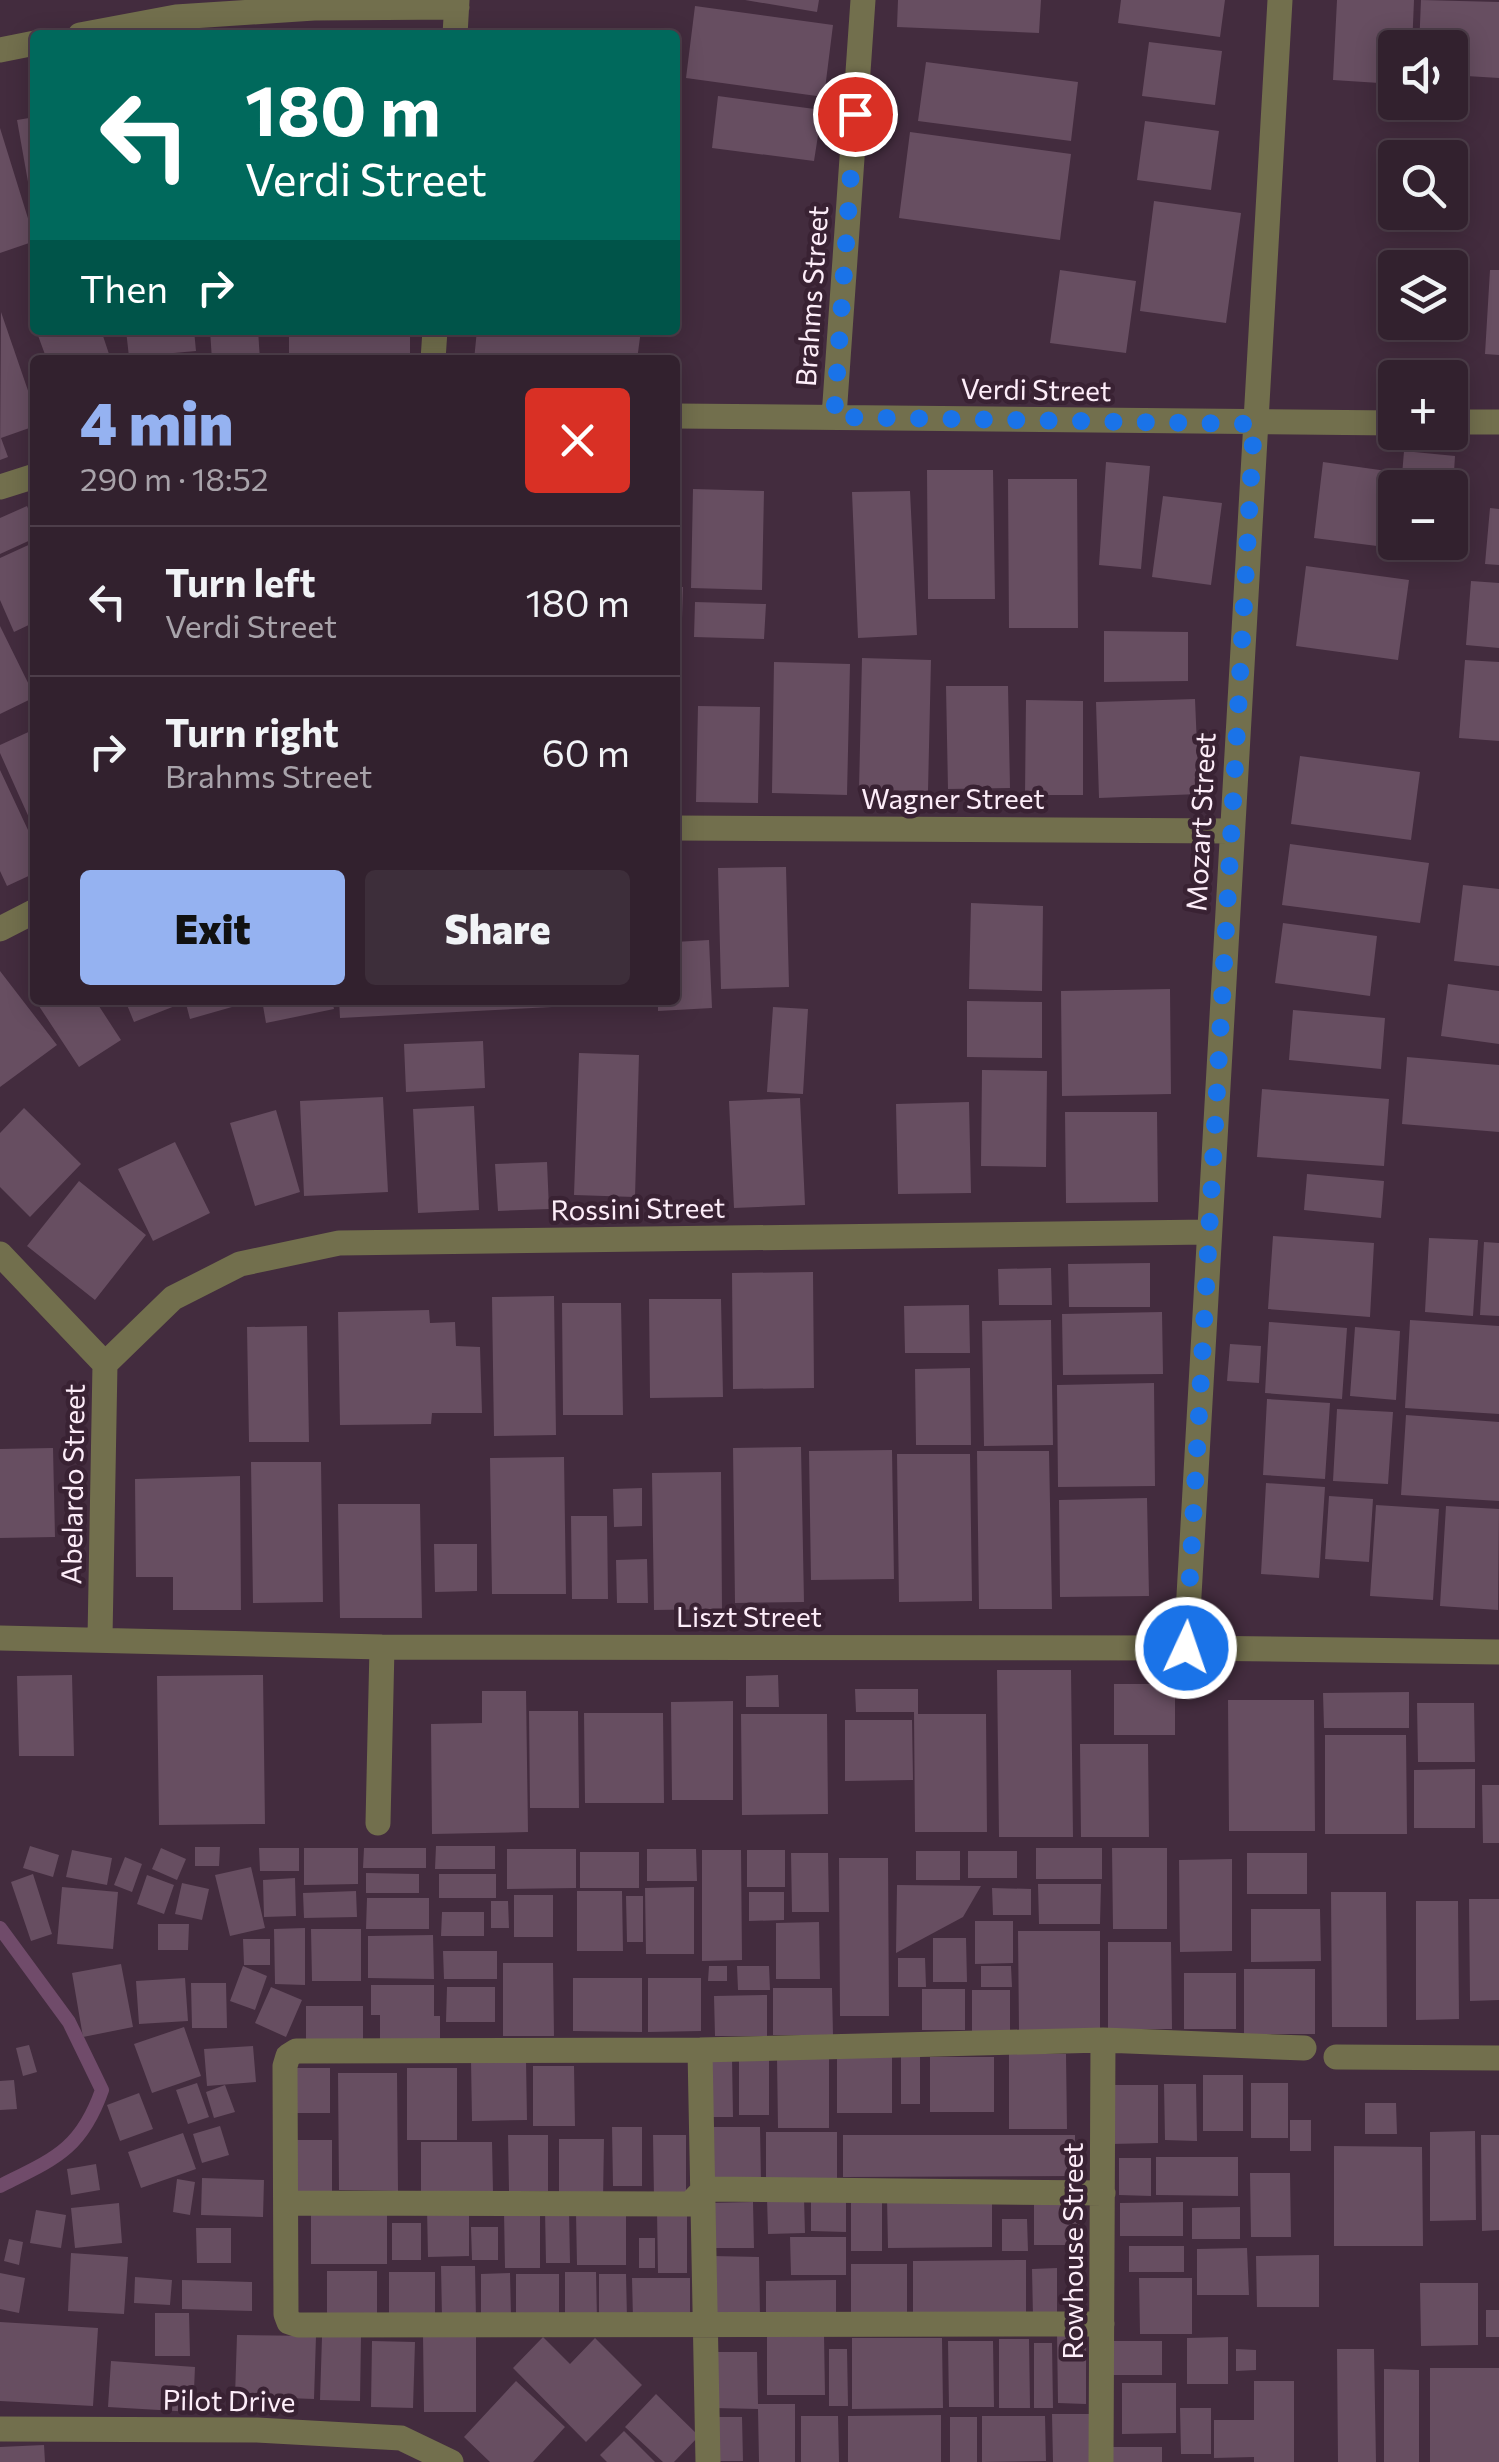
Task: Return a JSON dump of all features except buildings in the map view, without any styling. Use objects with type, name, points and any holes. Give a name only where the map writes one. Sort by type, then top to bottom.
[{"type":"street","name":"Brahms Street","points":[[834,417],[863,0]]},
{"type":"street","name":"Mozart Street","points":[[1186,1648],[1280,0]]},
{"type":"street","points":[[107,30],[176,17],[457,4],[455,30]]},
{"type":"street","points":[[0,50],[30,44]]},
{"type":"street","name":"Verdi Street","points":[[680,416],[1378,422]]},
{"type":"street","points":[[1468,422],[1499,422]]},
{"type":"street","points":[[0,487],[30,478]]},
{"type":"street","name":"Wagner Street","points":[[680,828],[1231,831]]},
{"type":"street","points":[[0,929],[30,914]]},
{"type":"street","name":"Rossini Street","points":[[105,1364],[173,1298],[240,1264],[339,1243],[1208,1232]]},
{"type":"street","name":"Abelardo Street","points":[[0,1254],[105,1364],[100,1638]]},
{"type":"street","name":"Liszt Street","points":[[0,1638],[382,1647],[1499,1652]]},
{"type":"street","points":[[378,1823],[382,1647]]},
{"type":"street","points":[[1102,2324],[298,2325],[289,2322],[286,2314],[288,2056],[296,2051],[700,2050],[1103,2040],[1304,2048]]},
{"type":"street","name":"Rowhouse Street","points":[[1101,2462],[1103,2040]]},
{"type":"street","points":[[700,2050],[708,2462]]},
{"type":"street","points":[[1336,2057],[1499,2058]]},
{"type":"street","points":[[288,2203],[690,2204],[704,2189],[1103,2193]]},
{"type":"street","name":"Pilot Drive","points":[[0,2429],[257,2430],[401,2438],[452,2462]]},
{"type":"waterway","points":[[0,1928],[69,2022],[102,2090],[75,2140],[50,2160],[0,2186]]},
{"type":"route","points":[[855,114],[834,417],[1254,424],[1186,1648]]}]
